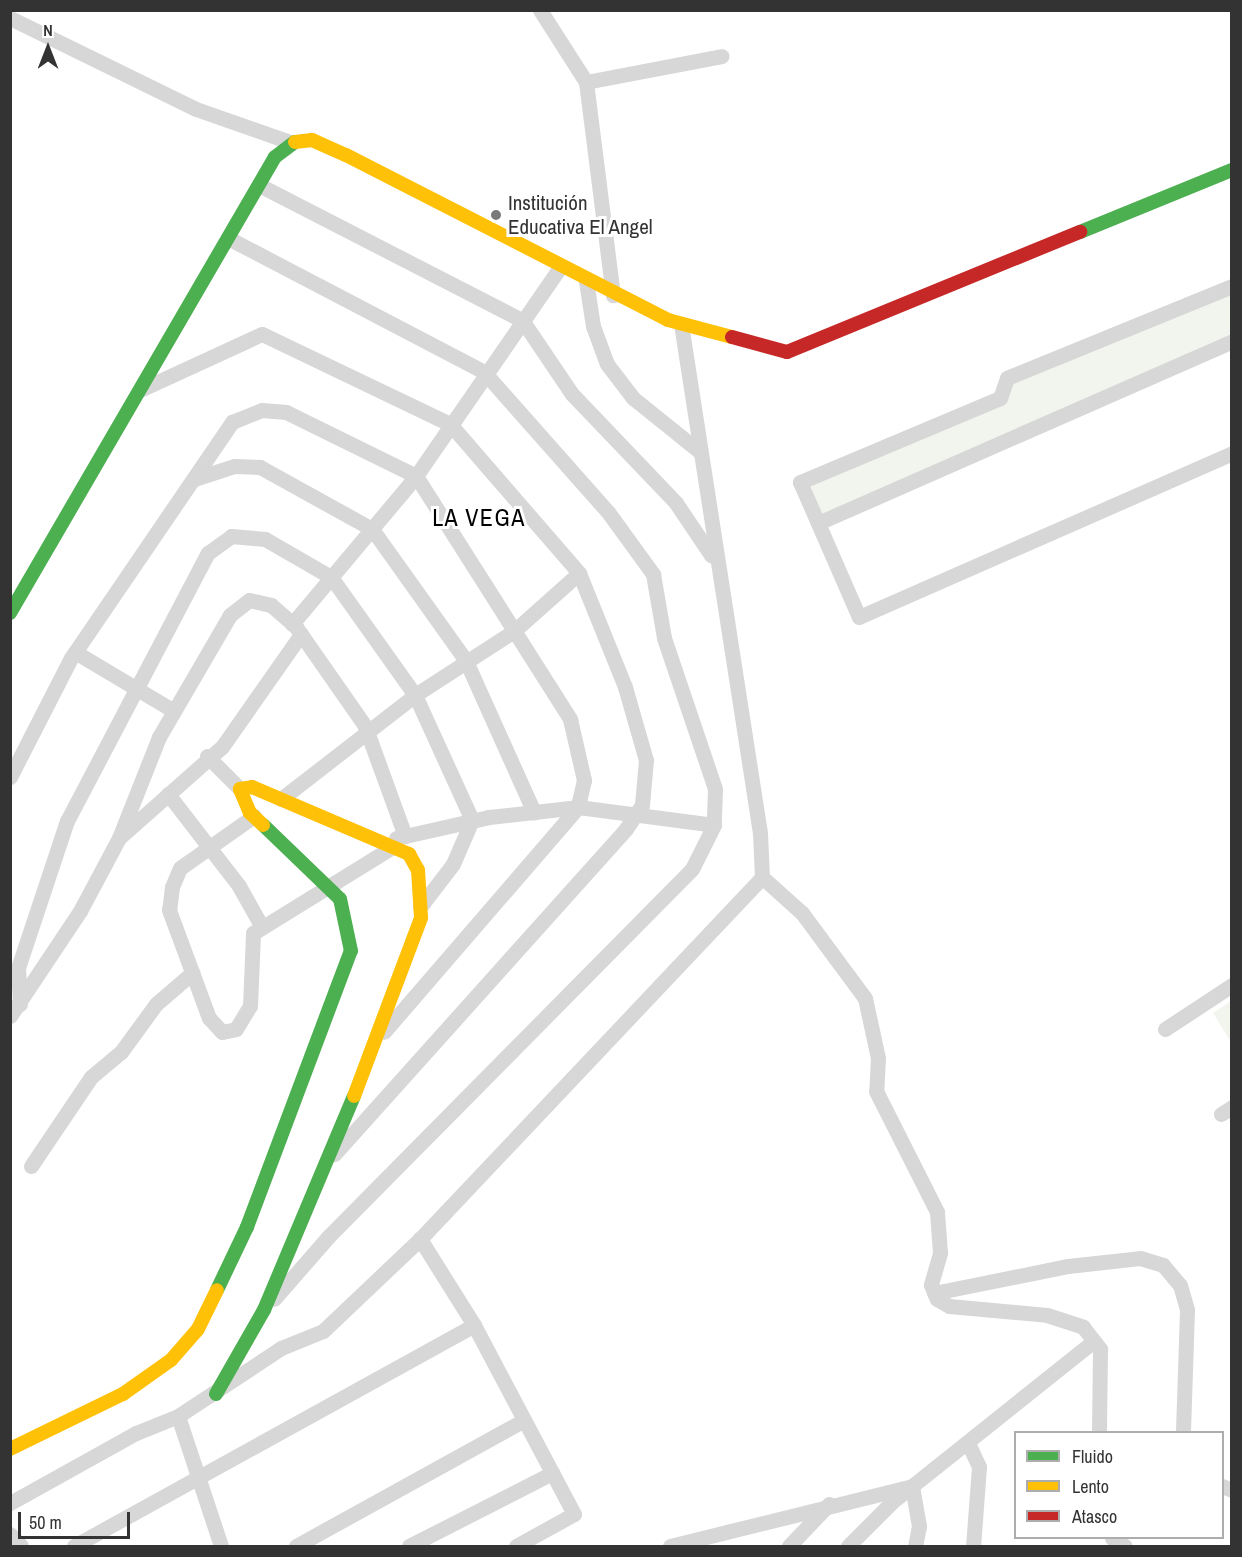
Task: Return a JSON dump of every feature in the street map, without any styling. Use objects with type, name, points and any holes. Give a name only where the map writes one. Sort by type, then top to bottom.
[{"type":"street","points":[[540,10],[586,82],[613,295]]},
{"type":"street","points":[[10,18],[196,109],[290,142],[312,140],[346,155],[613,295],[681,324],[787,352],[1232,170]]},
{"type":"street","points":[[586,82],[722,56]]},
{"type":"street","points":[[10,613],[259,184],[290,142]]},
{"type":"street","points":[[259,184],[522,320],[572,394],[676,503],[714,560]]},
{"type":"street","points":[[228,238],[484,372],[608,512],[653,574],[664,638],[715,789],[714,825],[692,869],[328,1237],[264,1310]]},
{"type":"street","points":[[119,838],[207,756],[222,747],[331,577],[416,476],[484,372],[560,267]]},
{"type":"street","points":[[586,281],[593,326],[607,364],[633,398],[699,451]]},
{"type":"street","points":[[1232,286],[1007,378],[1000,398],[800,482],[859,617],[1232,453]]},
{"type":"street","points":[[681,324],[714,560],[760,833],[762,877],[802,913],[865,998],[878,1058],[876,1091],[937,1212],[940,1253],[934,1293]]},
{"type":"street","points":[[140,390],[262,334],[450,424],[579,573],[625,687],[646,760],[636,813],[327,1161]]},
{"type":"street","points":[[818,523],[1232,341]]},
{"type":"street","points":[[10,777],[75,652],[232,422],[262,410],[286,412],[416,476],[570,719],[584,780],[578,807],[378,1039]]},
{"type":"street","points":[[194,478],[234,466],[260,467],[372,529],[466,661],[534,812]]},
{"type":"street","points":[[15,1010],[18,968],[50,860],[136,688],[208,553],[231,536],[265,539],[331,577],[414,695],[472,820],[453,864],[420,907],[378,1039],[327,1161],[264,1310],[216,1394]]},
{"type":"street","points":[[281,799],[414,695],[514,631],[579,573]]},
{"type":"street","points":[[15,1010],[119,838],[174,711],[230,615],[249,600],[271,605],[296,629],[367,732],[394,841]]},
{"type":"street","points":[[75,652],[174,711]]},
{"type":"street","points":[[10,1449],[123,1394],[171,1360],[213,1307],[351,951],[340,899],[254,816],[240,789],[207,756]]},
{"type":"street","points":[[240,789],[252,787],[394,841],[409,854],[418,870],[420,907]]},
{"type":"street","points":[[168,794],[210,846],[262,927]]},
{"type":"street","points":[[254,816],[180,868],[172,887],[170,910],[192,973],[216,1026],[222,1032],[236,1029],[250,1006],[253,933],[327,887],[394,841],[472,820],[578,807],[714,825]]},
{"type":"street","points":[[10,1503],[136,1433],[178,1416],[216,1394],[281,1348],[323,1331],[420,1239],[762,877]]},
{"type":"street","points":[[31,1166],[91,1077],[121,1052],[156,1004],[192,973]]},
{"type":"street","points":[[1165,1029],[1232,985]]},
{"type":"street","points":[[420,1239],[474,1325],[574,1514],[516,1546]]},
{"type":"street","points":[[934,1293],[1068,1266],[1140,1258],[1163,1265],[1180,1285],[1187,1310],[1183,1431]]},
{"type":"street","points":[[934,1293],[949,1306],[1047,1315],[1083,1327],[1101,1349],[1099,1431]]},
{"type":"street","points":[[75,1546],[474,1325]]},
{"type":"street","points":[[851,1545],[912,1486],[1094,1341]]},
{"type":"street","points":[[178,1416],[196,1477],[221,1546]]},
{"type":"street","points":[[296,1546],[524,1420]]},
{"type":"street","points":[[968,1443],[980,1467],[973,1546]]},
{"type":"street","points":[[409,1546],[552,1473]]},
{"type":"street","points":[[670,1546],[829,1504],[912,1486]]},
{"type":"street","points":[[912,1486],[919,1526],[915,1546]]},
{"type":"street","points":[[789,1546],[829,1504]]},
{"type":"street","points":[[10,1534],[21,1546]]},
{"type":"shaded area","points":[[1230,293],[1231,336],[820,516],[811,486],[1004,403],[1012,383]]},
{"type":"shaded area","points":[[1231,1001],[1231,1042],[1213,1013]]},
{"type":"traffic: fast","points":[[10,613],[275,157],[295,142]]},
{"type":"traffic: fast","points":[[1080,232],[1232,170]]},
{"type":"traffic: fast","points":[[217,1290],[247,1227],[351,951],[340,899],[263,825]]},
{"type":"traffic: fast","points":[[216,1394],[264,1310],[354,1096]]},
{"type":"traffic: slow","points":[[295,142],[312,140],[346,155],[668,320],[732,337]]},
{"type":"traffic: slow","points":[[263,825],[250,813],[240,789],[252,787],[409,854],[418,870],[421,918],[354,1096]]},
{"type":"traffic: slow","points":[[10,1449],[123,1394],[171,1360],[198,1329],[217,1290]]},
{"type":"traffic: jam","points":[[732,337],[787,352],[1080,232]]},
{"type":"place","name":"Institución Educativa El Angel","points":[[496,215]]},
{"type":"district","name":"LA VEGA","points":[[479,518]]}]
